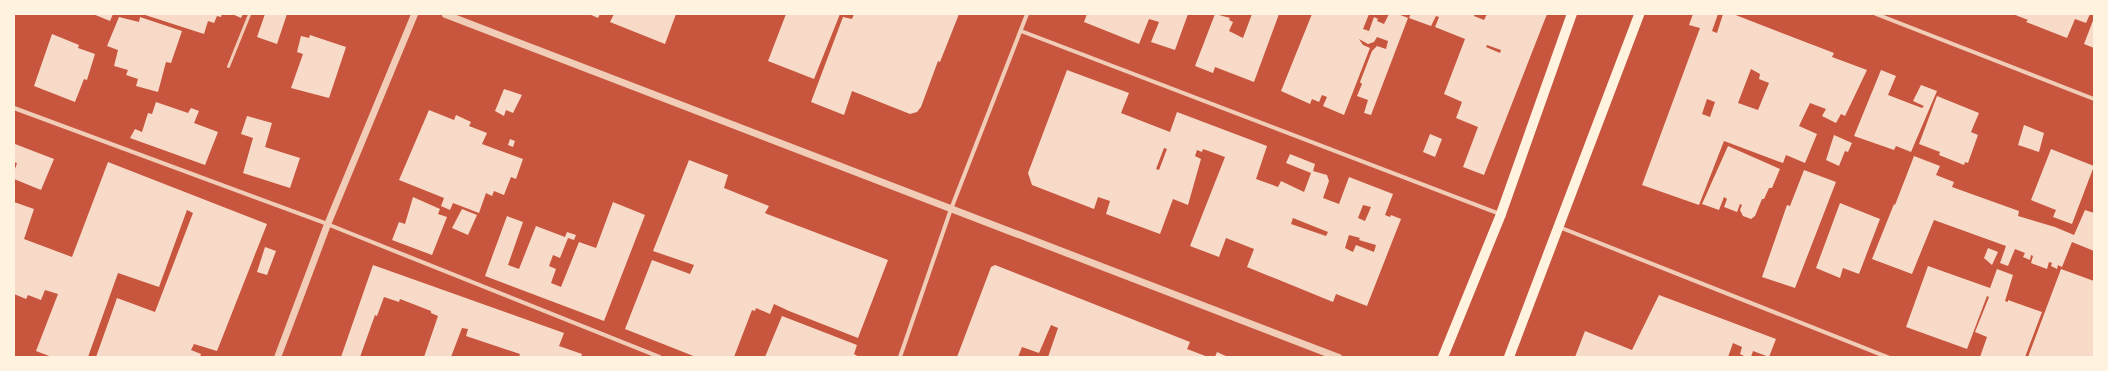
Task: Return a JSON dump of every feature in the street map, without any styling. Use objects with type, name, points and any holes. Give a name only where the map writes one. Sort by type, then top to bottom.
[{"type":"main road","points":[[1443,357],[1500,214],[1572,14]]},
{"type":"main road","points":[[1509,357],[1639,14]]},
{"type":"street","points":[[277,357],[327,224],[414,14]]},
{"type":"street","points":[[445,14],[1338,357]]},
{"type":"street","points":[[900,357],[952,209],[1027,14]]},
{"type":"street","points":[[1876,14],[2094,99]]},
{"type":"street","points":[[1021,31],[1500,214]]},
{"type":"street","points":[[14,108],[327,224],[659,357]]},
{"type":"street","points":[[1558,227],[1888,357]]},
{"type":"lane","points":[[228,66],[249,14]]},
{"type":"building","points":[[93,14],[113,14],[110,21]]},
{"type":"building","points":[[142,14],[222,14],[221,17],[217,16],[214,23],[208,21],[204,34]]},
{"type":"building","points":[[232,14],[243,14],[241,18]]},
{"type":"building","points":[[265,14],[287,14],[277,44],[257,37]]},
{"type":"building","points":[[589,14],[600,14],[598,18]]},
{"type":"building","points":[[614,14],[676,14],[665,44],[610,22]]},
{"type":"building","points":[[786,14],[840,14],[814,79],[768,61]]},
{"type":"building","points":[[854,14],[959,14],[940,62],[938,61],[921,107],[917,112],[910,114],[852,91],[844,115],[811,102],[843,17],[852,19]]},
{"type":"building","points":[[1087,14],[1188,14],[1175,50],[1151,42],[1159,22],[1149,19],[1139,44],[1084,22]]},
{"type":"building","points":[[1215,14],[1230,18],[1229,20],[1233,22],[1229,31],[1243,38],[1252,14],[1279,14],[1254,82],[1215,67],[1213,73],[1195,66]]},
{"type":"building","points":[[1312,14],[1369,14],[1363,29],[1369,31],[1374,17],[1378,19],[1377,21],[1384,24],[1389,14],[1398,14],[1408,18],[1371,115],[1364,113],[1368,100],[1357,96],[1362,84],[1360,82],[1372,51],[1377,46],[1386,49],[1388,41],[1377,37],[1374,42],[1368,44],[1359,39],[1363,45],[1370,48],[1344,115],[1323,106],[1327,97],[1322,95],[1319,102],[1312,99],[1310,104],[1281,91]]},
{"type":"building","points":[[1411,14],[1475,14],[1474,16],[1484,20],[1487,14],[1547,14],[1484,175],[1463,167],[1478,127],[1456,118],[1462,102],[1444,94],[1465,39],[1435,27],[1439,17],[1436,16],[1431,26],[1409,18]],"holes":[[[1487,45],[1501,50],[1500,53],[1486,47]]]},
{"type":"building","points":[[1693,14],[1718,14],[1712,31],[1717,33],[1723,14],[1733,14],[1834,53],[1832,57],[1867,70],[1845,116],[1841,114],[1836,123],[1822,116],[1826,109],[1810,103],[1799,126],[1817,134],[1805,163],[1786,155],[1783,163],[1724,141],[1699,205],[1642,185],[1700,28],[1689,25]],"holes":[[[1751,69],[1760,74],[1759,79],[1769,83],[1758,110],[1738,103]],[[1707,99],[1715,102],[1710,117],[1702,114]]]},
{"type":"building","points":[[2013,14],[2090,14],[2086,23],[2075,19],[2067,38],[2026,22],[2028,20]]},
{"type":"building","points":[[119,17],[139,22],[140,17],[182,31],[171,63],[166,62],[158,92],[136,86],[138,79],[126,75],[128,70],[114,66],[118,50],[107,46]]},
{"type":"building","points":[[2094,18],[2094,48],[2084,44]]},
{"type":"building","points":[[52,34],[79,45],[78,48],[95,54],[87,80],[84,79],[75,102],[34,86]]},
{"type":"building","points":[[310,35],[346,47],[329,98],[291,88],[303,54],[297,52],[301,36],[309,38]]},
{"type":"building","points":[[1067,70],[1129,93],[1121,113],[1170,132],[1177,112],[1267,146],[1256,179],[1278,187],[1281,181],[1304,192],[1311,173],[1286,163],[1290,154],[1315,164],[1313,171],[1327,175],[1329,181],[1323,198],[1339,204],[1349,177],[1393,194],[1385,215],[1390,217],[1391,215],[1401,219],[1367,306],[1336,294],[1333,302],[1247,267],[1254,249],[1226,238],[1219,257],[1190,246],[1225,157],[1203,149],[1202,152],[1197,150],[1195,156],[1201,159],[1188,205],[1173,199],[1160,234],[1106,214],[1110,201],[1098,197],[1094,209],[1032,185],[1028,173]],"holes":[[[1164,148],[1167,149],[1159,170],[1156,169]],[[1363,205],[1371,207],[1365,221],[1358,218]],[[1293,218],[1328,232],[1326,236],[1291,224]],[[1349,235],[1360,238],[1359,240],[1376,245],[1374,252],[1356,245],[1353,252],[1345,248]]]},
{"type":"building","points":[[1881,70],[1896,76],[1888,95],[1922,108],[1924,106],[1913,101],[1921,85],[1937,91],[1911,152],[1896,146],[1894,150],[1854,136]]},
{"type":"building","points":[[504,89],[522,95],[513,113],[506,110],[504,116],[495,111]]},
{"type":"building","points":[[1937,96],[1979,113],[1971,132],[1978,135],[1968,163],[1965,162],[1964,165],[1939,155],[1940,152],[1919,144]]},
{"type":"building","points":[[156,102],[188,113],[191,108],[199,111],[194,123],[218,132],[205,165],[130,138],[135,129],[142,132],[148,113],[152,114]]},
{"type":"building","points":[[429,110],[454,120],[456,115],[471,122],[469,126],[487,133],[482,144],[523,159],[516,179],[511,177],[504,195],[494,191],[492,196],[486,193],[479,213],[453,203],[450,210],[441,206],[444,198],[399,180]]},
{"type":"building","points":[[247,116],[272,123],[265,147],[300,158],[290,188],[243,173],[253,138],[241,134]]},
{"type":"building","points":[[2024,125],[2044,133],[2039,152],[2018,145]]},
{"type":"building","points":[[1430,134],[1442,139],[1435,157],[1423,152]]},
{"type":"building","points":[[1834,135],[1852,143],[1848,152],[1845,151],[1839,166],[1826,160]]},
{"type":"building","points":[[510,139],[515,141],[513,147],[508,145]]},
{"type":"building","points":[[15,144],[54,159],[41,190],[14,179],[14,172],[17,163],[14,162]]},
{"type":"building","points":[[1728,146],[1780,169],[1772,188],[1769,188],[1764,199],[1762,199],[1755,216],[1751,219],[1743,216],[1740,210],[1742,205],[1740,204],[1737,212],[1724,207],[1727,199],[1724,197],[1719,210],[1702,204]]},
{"type":"building","points":[[2051,149],[2094,166],[2072,224],[2053,217],[2056,210],[2031,200]]},
{"type":"building","points":[[1914,156],[1940,166],[1936,175],[1954,182],[1952,187],[2019,211],[2018,216],[2055,227],[2074,235],[2085,210],[2094,213],[2094,251],[2072,242],[2062,267],[2058,265],[2057,269],[2051,266],[2052,263],[2049,262],[2047,269],[2031,263],[2033,256],[2031,255],[2030,260],[2023,257],[2025,253],[2015,249],[2008,266],[2000,263],[2006,246],[1934,220],[1912,274],[1872,259]]},
{"type":"building","points":[[689,160],[728,175],[724,188],[769,206],[765,213],[888,260],[858,338],[774,304],[770,314],[756,308],[755,311],[752,310],[734,357],[696,357],[625,329],[652,260],[690,274],[694,265],[653,251]]},
{"type":"building","points":[[108,162],[267,224],[217,351],[194,344],[191,350],[201,354],[200,357],[96,357],[117,298],[155,312],[193,213],[187,210],[159,287],[118,273],[88,357],[52,357],[36,351],[58,294],[45,290],[41,300],[28,295],[26,299],[14,294],[14,202],[34,209],[24,239],[72,257]]},
{"type":"building","points":[[1804,170],[1836,182],[1795,288],[1762,277],[1787,205],[1790,206]]},
{"type":"building","points":[[413,197],[440,209],[438,214],[447,217],[432,255],[392,240],[399,222],[405,224]]},
{"type":"building","points":[[613,202],[645,215],[604,321],[485,276],[507,216],[523,222],[508,265],[519,269],[536,226],[565,237],[567,232],[576,235],[574,240],[568,238],[560,258],[553,255],[549,266],[556,269],[551,283],[561,287],[579,242],[596,248]]},
{"type":"building","points":[[1840,203],[1880,219],[1859,274],[1843,268],[1840,278],[1816,268]]},
{"type":"building","points":[[462,209],[477,215],[468,235],[452,228]]},
{"type":"building","points":[[265,247],[276,251],[267,275],[257,272]]},
{"type":"building","points":[[1988,248],[1998,252],[1992,265],[1984,258]]},
{"type":"building","points":[[373,265],[564,333],[559,346],[582,354],[581,357],[519,357],[520,354],[466,336],[468,329],[462,328],[451,357],[424,357],[438,316],[431,313],[431,311],[400,299],[399,302],[384,297],[377,316],[375,315],[360,357],[341,357]]},
{"type":"building","points":[[995,265],[1190,342],[1187,349],[1208,357],[1048,357],[1058,328],[1051,325],[1039,353],[1022,347],[1018,357],[957,357],[991,267]]},
{"type":"building","points":[[1928,266],[1990,288],[1997,269],[2013,275],[2005,301],[2008,302],[2008,300],[2042,312],[2025,357],[1980,357],[1987,337],[1975,332],[1989,297],[1987,296],[1967,349],[1906,327]]},
{"type":"building","points":[[2061,269],[2094,281],[2094,357],[2028,357]]},
{"type":"building","points":[[1659,295],[1776,339],[1769,357],[1753,351],[1751,357],[1746,357],[1740,354],[1742,347],[1733,343],[1728,357],[1575,357],[1585,331],[1632,350]]},
{"type":"building","points":[[782,316],[857,345],[854,354],[859,357],[765,357]]},
{"type":"building","points":[[1217,352],[1228,357],[1215,357]]}]
